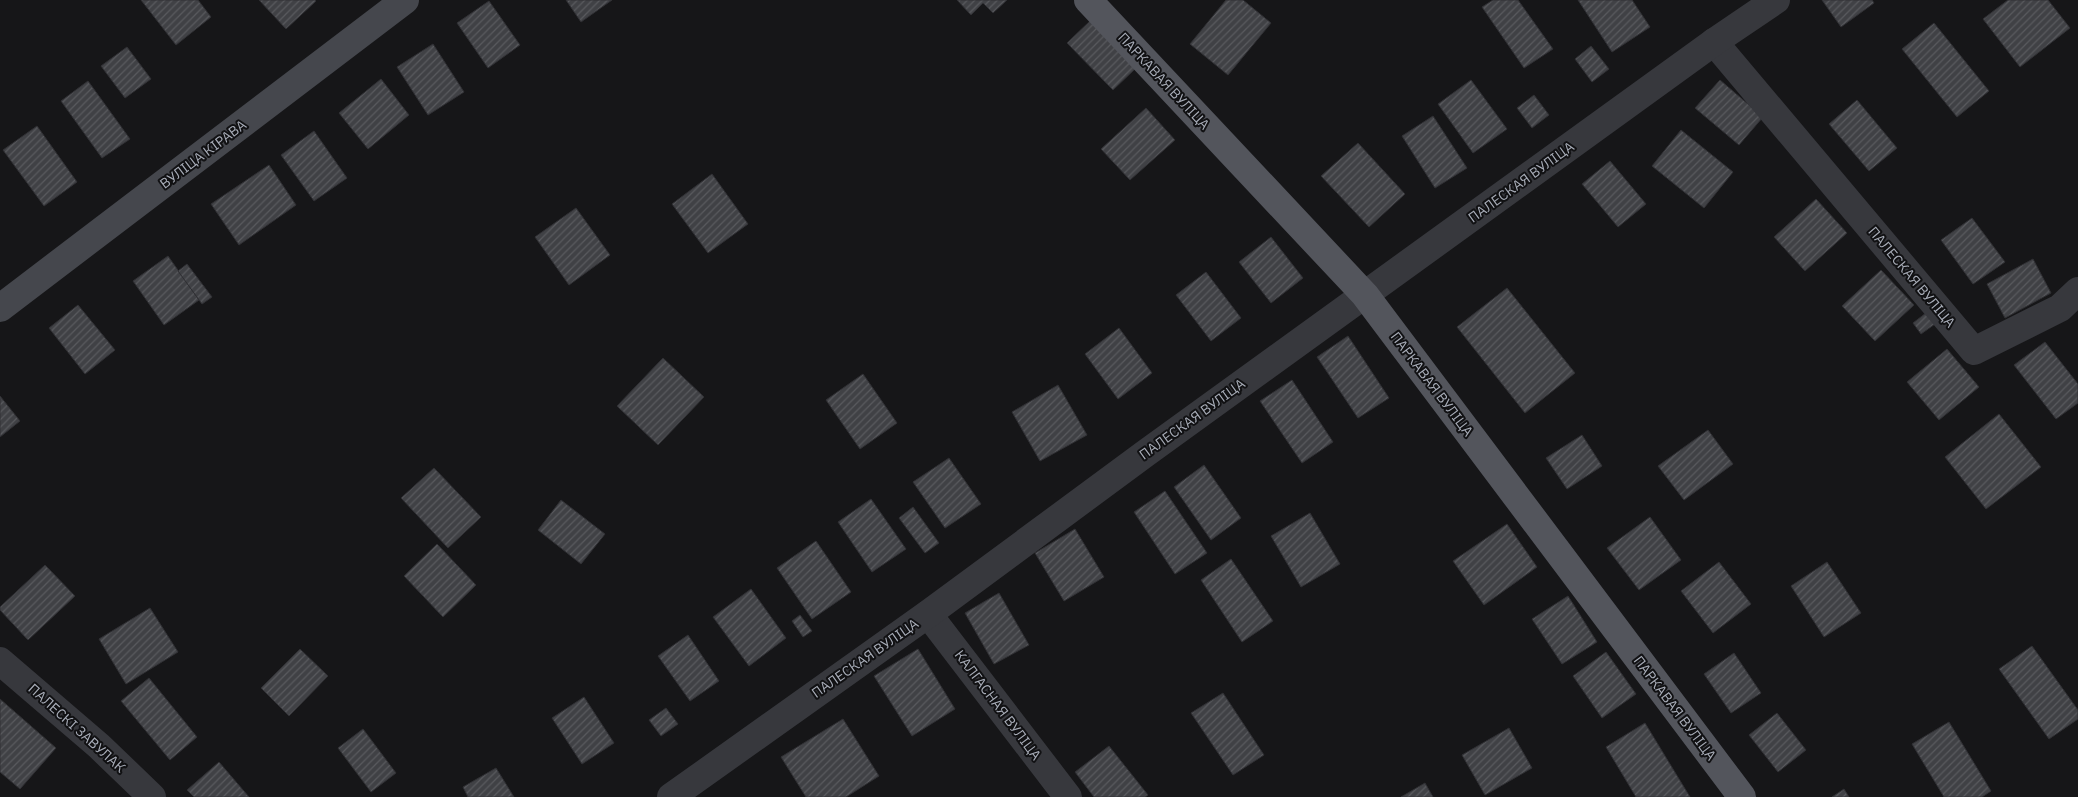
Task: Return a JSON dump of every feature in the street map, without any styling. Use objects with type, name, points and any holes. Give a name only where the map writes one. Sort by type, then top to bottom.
[{"type":"main road","name":"ВУЛІЦА КІРАВА","points":[[0,308],[405,0]]},
{"type":"main road","name":"ПАРКАВАЯ ВУЛІЦА","points":[[1088,0],[1364,295],[1742,797]]},
{"type":"street","name":"ПАЛЕСКАЯ ВУЛІЦА","points":[[671,797],[928,614],[1714,42],[1776,0]]},
{"type":"street","name":"ПАЛЕСКАЯ ВУЛІЦА","points":[[1714,42],[1974,351],[2060,308],[2078,292]]},
{"type":"street","name":"КАЛГАСНАЯ ВУЛІЦА","points":[[928,614],[1068,797]]},
{"type":"street","name":"ПАЛЕСКІ ЗАВУЛАК","points":[[0,661],[99,746],[152,797]]},
{"type":"building","points":[[141,0],[198,0],[211,17],[176,45]]},
{"type":"building","points":[[259,0],[315,0],[316,1],[286,29]]},
{"type":"building","points":[[566,0],[612,0],[581,22]]},
{"type":"building","points":[[957,0],[1007,0],[993,13],[983,3],[971,15]]},
{"type":"building","points":[[1226,0],[1243,0],[1271,23],[1228,75],[1190,44]]},
{"type":"building","points":[[1493,0],[1518,0],[1553,49],[1524,68],[1482,7]]},
{"type":"building","points":[[1578,0],[1632,0],[1650,27],[1612,52]]},
{"type":"building","points":[[1822,0],[1872,0],[1874,3],[1841,27]]},
{"type":"building","points":[[2008,0],[2048,0],[2070,28],[2020,67],[1983,19]]},
{"type":"building","points":[[489,1],[520,45],[488,68],[457,23]]},
{"type":"building","points":[[1090,21],[1135,69],[1113,90],[1067,43]]},
{"type":"building","points":[[1934,23],[1989,91],[1957,117],[1902,49]]},
{"type":"building","points":[[433,44],[464,92],[428,115],[397,67]]},
{"type":"building","points":[[1591,46],[1609,69],[1592,82],[1575,59]]},
{"type":"building","points":[[127,47],[151,79],[125,98],[101,66]]},
{"type":"building","points":[[381,79],[409,115],[368,149],[339,113]]},
{"type":"building","points":[[1471,80],[1507,129],[1473,153],[1438,104]]},
{"type":"building","points":[[1720,80],[1763,117],[1739,145],[1695,108]]},
{"type":"building","points":[[88,81],[130,139],[102,158],[61,101]]},
{"type":"building","points":[[1534,95],[1549,115],[1532,128],[1517,108]]},
{"type":"building","points":[[1857,100],[1897,148],[1869,171],[1829,124]]},
{"type":"building","points":[[1146,108],[1175,140],[1130,180],[1101,149]]},
{"type":"building","points":[[1433,116],[1467,168],[1435,188],[1402,136]]},
{"type":"building","points":[[37,126],[77,182],[44,206],[3,150]]},
{"type":"building","points":[[1681,130],[1733,172],[1704,208],[1652,166]]},
{"type":"building","points":[[314,131],[347,178],[314,201],[281,155]]},
{"type":"building","points":[[1358,143],[1405,194],[1369,227],[1321,176]]},
{"type":"building","points":[[1610,161],[1646,204],[1618,227],[1582,184]]},
{"type":"building","points":[[269,165],[296,205],[239,245],[211,204]]},
{"type":"building","points":[[712,174],[748,224],[708,253],[672,204]]},
{"type":"building","points":[[1816,199],[1847,233],[1805,271],[1774,237]]},
{"type":"building","points":[[576,208],[610,255],[569,285],[535,237]]},
{"type":"building","points":[[1972,218],[2005,262],[1973,284],[1941,240]]},
{"type":"building","points":[[1271,237],[1303,278],[1271,303],[1239,262]]},
{"type":"building","points":[[168,256],[199,300],[164,325],[133,281]]},
{"type":"building","points":[[2033,259],[2051,293],[2005,318],[1987,284]]},
{"type":"building","points":[[187,264],[212,297],[202,304],[178,271]]},
{"type":"building","points":[[1881,270],[1914,305],[1875,341],[1842,306]]},
{"type":"building","points":[[1206,272],[1241,318],[1211,341],[1176,295]]},
{"type":"building","points":[[1507,288],[1575,373],[1525,413],[1457,327]]},
{"type":"building","points":[[78,305],[115,350],[85,374],[49,328]]},
{"type":"building","points":[[1926,313],[1935,324],[1921,334],[1913,323]]},
{"type":"building","points":[[1119,328],[1152,373],[1118,399],[1085,354]]},
{"type":"building","points":[[1348,336],[1389,398],[1358,418],[1317,357]]},
{"type":"building","points":[[2045,342],[2078,384],[2078,403],[2056,419],[2014,365]]},
{"type":"building","points":[[1947,349],[1979,387],[1939,420],[1907,382]]},
{"type":"building","points":[[663,358],[704,397],[658,445],[617,406]]},
{"type":"building","points":[[863,374],[897,423],[860,449],[826,400]]},
{"type":"building","points":[[1292,380],[1333,442],[1302,463],[1260,401]]},
{"type":"building","points":[[1058,385],[1087,435],[1040,461],[1012,412]]},
{"type":"building","points":[[0,396],[20,421],[0,437]]},
{"type":"building","points":[[1999,414],[2041,467],[1986,509],[1945,457]]},
{"type":"building","points":[[1708,430],[1733,464],[1684,500],[1658,466]]},
{"type":"building","points":[[1582,435],[1602,466],[1567,489],[1546,458]]},
{"type":"building","points":[[949,458],[981,504],[945,528],[913,482]]},
{"type":"building","points":[[1204,465],[1241,518],[1211,540],[1174,487]]},
{"type":"building","points":[[434,468],[481,517],[448,548],[401,498]]},
{"type":"building","points":[[1165,491],[1207,553],[1175,574],[1134,512]]},
{"type":"building","points":[[871,499],[906,549],[872,572],[838,522]]},
{"type":"building","points":[[561,500],[605,534],[581,564],[538,530]]},
{"type":"building","points":[[913,507],[939,543],[925,553],[899,518]]},
{"type":"building","points":[[1310,513],[1340,564],[1301,587],[1271,536]]},
{"type":"building","points":[[1650,517],[1681,560],[1639,590],[1607,548]]},
{"type":"building","points":[[1507,524],[1537,567],[1484,605],[1453,561]]},
{"type":"building","points":[[1075,529],[1104,577],[1064,601],[1035,553]]},
{"type":"building","points":[[816,541],[851,592],[812,619],[777,568]]},
{"type":"building","points":[[437,544],[476,585],[443,617],[404,576]]},
{"type":"building","points":[[1231,559],[1273,621],[1242,642],[1201,580]]},
{"type":"building","points":[[1719,562],[1751,604],[1713,633],[1681,591]]},
{"type":"building","points":[[1827,562],[1861,613],[1824,637],[1791,586]]},
{"type":"building","points":[[45,565],[75,596],[28,640],[0,610],[0,607]]},
{"type":"building","points":[[751,589],[786,638],[749,666],[713,617]]},
{"type":"building","points":[[999,593],[1029,645],[994,664],[965,613]]},
{"type":"building","points":[[1568,596],[1597,642],[1562,664],[1532,619]]},
{"type":"building","points":[[150,608],[178,652],[126,684],[99,639]]},
{"type":"building","points":[[800,615],[812,631],[803,637],[792,621]]},
{"type":"building","points":[[688,635],[719,681],[690,701],[658,656]]},
{"type":"building","points":[[2032,646],[2078,710],[2078,719],[2049,739],[1999,669]]},
{"type":"building","points":[[300,649],[328,676],[289,716],[261,688]]},
{"type":"building","points":[[918,649],[955,709],[912,736],[874,676]]},
{"type":"building","points":[[1606,652],[1636,694],[1602,718],[1573,676]]},
{"type":"building","points":[[1734,653],[1761,693],[1731,713],[1704,674]]},
{"type":"building","points":[[149,678],[197,737],[170,760],[121,701]]},
{"type":"building","points":[[1223,693],[1264,755],[1233,775],[1191,713]]},
{"type":"building","points":[[584,697],[614,743],[582,764],[552,718]]},
{"type":"building","points":[[0,699],[56,748],[20,789],[0,772]]},
{"type":"building","points":[[666,708],[678,724],[661,736],[649,720]]},
{"type":"building","points":[[1777,713],[1806,750],[1778,772],[1749,735]]},
{"type":"building","points":[[843,719],[879,776],[846,797],[806,797],[781,757]]},
{"type":"building","points":[[1949,722],[1991,791],[1982,797],[1944,797],[1912,744]]},
{"type":"building","points":[[1645,723],[1690,797],[1636,797],[1606,747]]},
{"type":"building","points":[[1509,728],[1532,768],[1485,795],[1462,755]]},
{"type":"building","points":[[363,729],[396,773],[371,792],[338,748]]},
{"type":"building","points":[[1109,746],[1148,795],[1145,797],[1094,797],[1075,772]]},
{"type":"building","points":[[219,762],[249,797],[194,797],[187,790]]},
{"type":"building","points":[[496,768],[514,797],[468,797],[463,787]]},
{"type":"building","points":[[1425,783],[1433,797],[1401,797]]},
{"type":"building","points":[[1844,789],[1849,797],[1832,797]]}]
